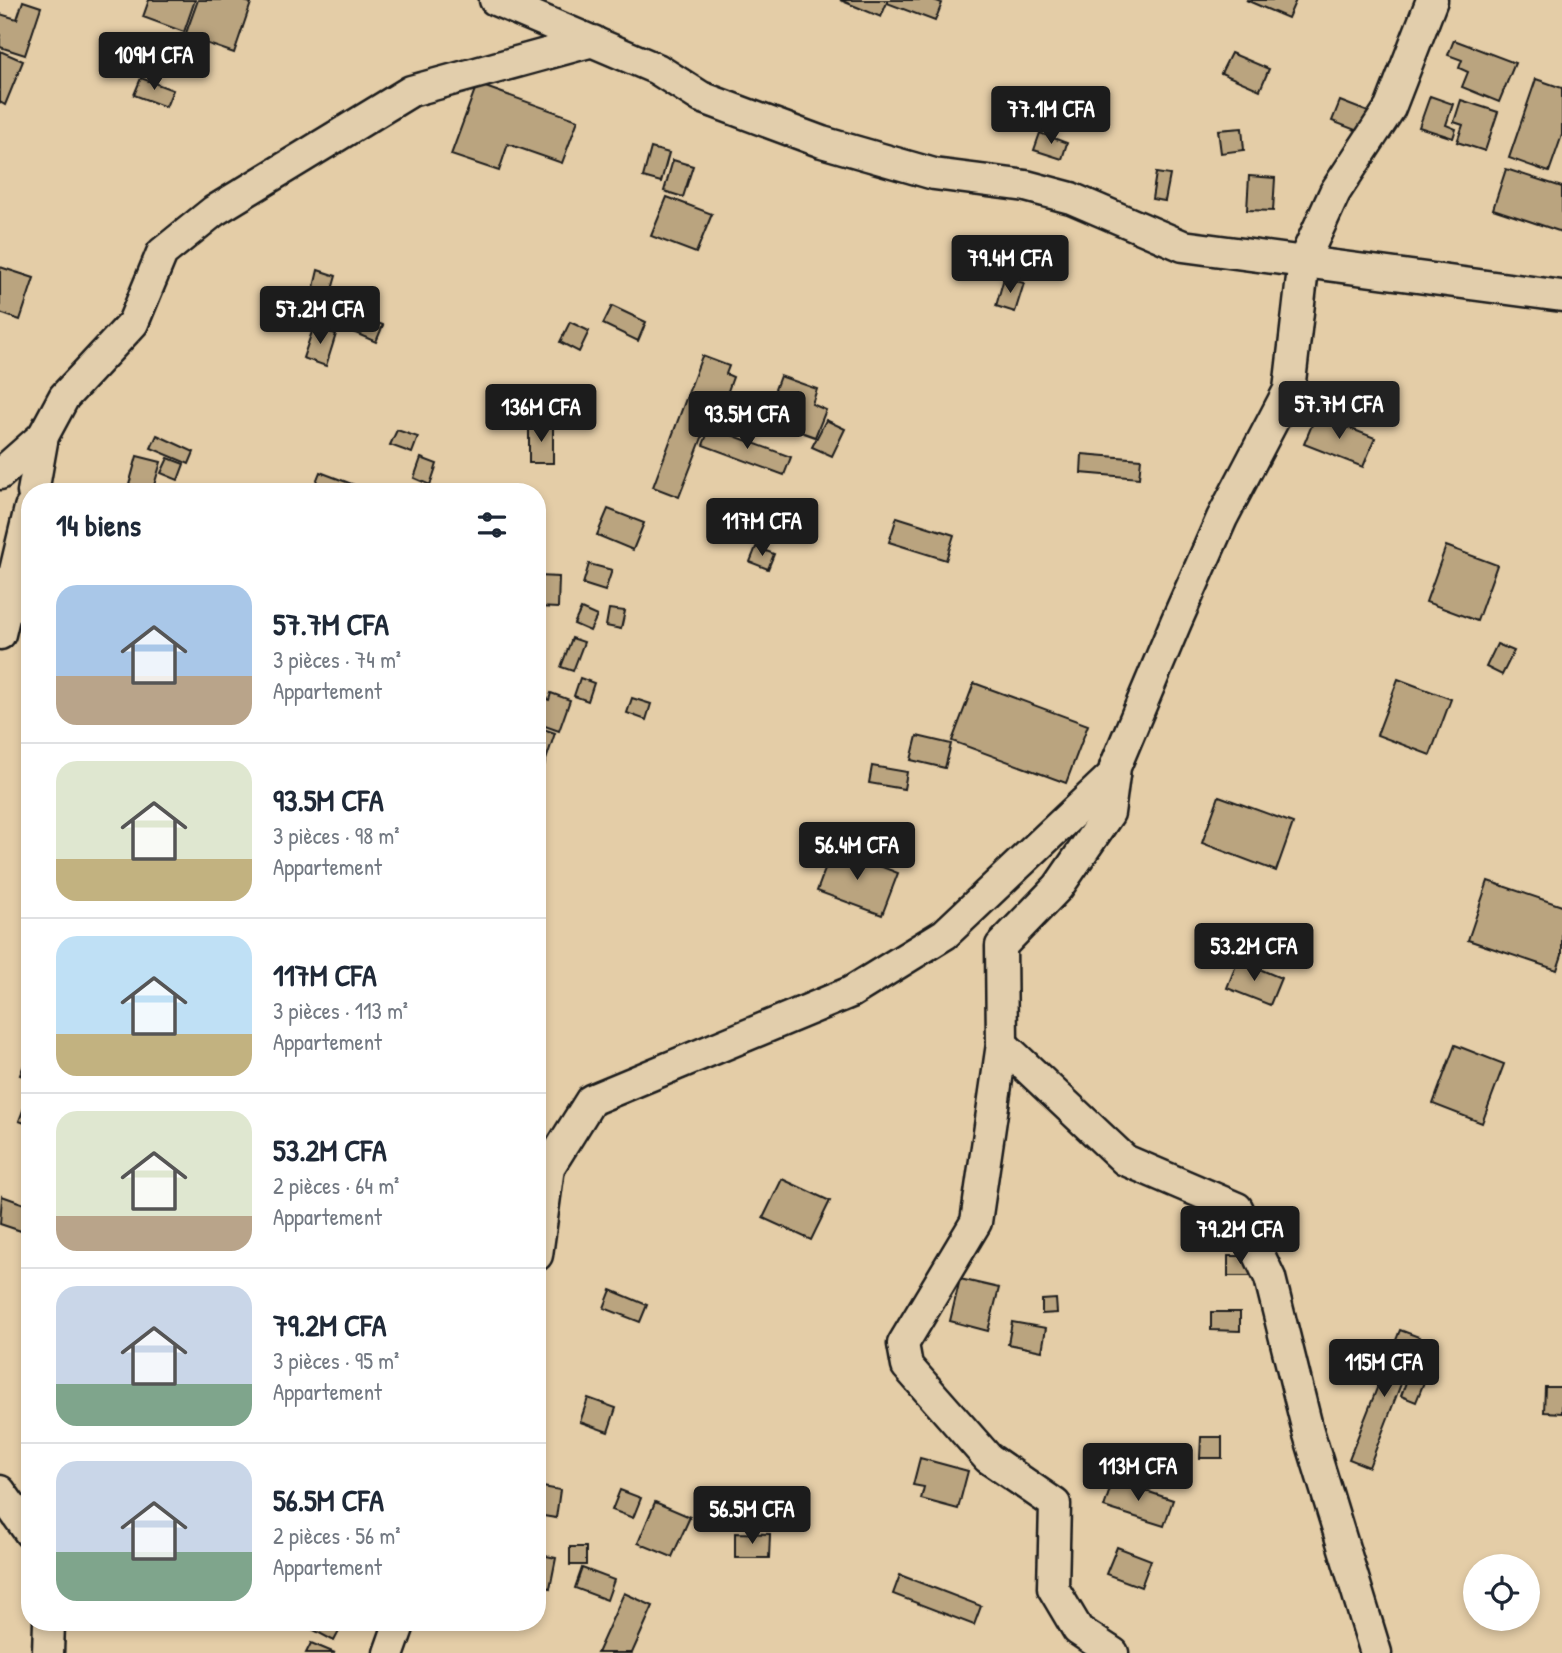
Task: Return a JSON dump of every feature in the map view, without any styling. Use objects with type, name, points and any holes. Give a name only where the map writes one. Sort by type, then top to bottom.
[{"type":"street","points":[[495,0],[657,69],[701,97],[822,142],[934,174],[1026,186],[1071,198],[1183,246],[1562,296]]},
{"type":"street","points":[[1113,1653],[1078,1630],[1052,1588],[1055,1504],[988,1458],[908,1366],[903,1344],[976,1222],[1002,1044],[1001,946],[1058,887],[1108,813],[1114,774],[1222,518],[1289,390],[1304,260],[1335,192],[1390,108],[1432,0]]},
{"type":"street","points":[[35,483],[43,436],[64,397],[133,323],[162,253],[214,211],[411,91],[593,41]]},
{"type":"street","points":[[0,474],[43,436]]},
{"type":"street","points":[[0,634],[21,546]]},
{"type":"street","points":[[546,1189],[549,1167],[592,1100],[852,992],[945,934],[1114,774]]},
{"type":"street","points":[[1002,1044],[1125,1160],[1237,1208],[1270,1278],[1308,1431],[1376,1653]]},
{"type":"street","points":[[0,1491],[21,1520]]},
{"type":"street","points":[[48,1653],[49,1631]]},
{"type":"street","points":[[388,1653],[397,1631]]},
{"type":"building","points":[[149,0],[195,0],[184,32],[143,17]]},
{"type":"building","points":[[198,0],[241,0],[251,3],[234,53],[185,36]]},
{"type":"building","points":[[840,0],[888,0],[881,17]]},
{"type":"building","points":[[888,0],[934,0],[942,3],[935,21],[887,3]]},
{"type":"building","points":[[1246,0],[1296,0],[1288,18]]},
{"type":"building","points":[[23,1],[41,7],[25,55],[0,47],[0,14],[17,19]]},
{"type":"building","points":[[1454,40],[1515,63],[1499,102],[1462,87],[1468,72],[1459,68],[1462,60],[1448,55]]},
{"type":"building","points":[[0,51],[23,61],[5,105],[0,102]]},
{"type":"building","points":[[1231,53],[1269,69],[1260,90],[1221,73]]},
{"type":"building","points":[[141,78],[173,90],[166,107],[134,95]]},
{"type":"building","points":[[1536,79],[1562,88],[1562,135],[1549,172],[1509,158]]},
{"type":"building","points":[[477,84],[578,120],[562,163],[508,144],[499,171],[451,155]]},
{"type":"building","points":[[1430,96],[1453,104],[1446,125],[1456,129],[1453,138],[1419,127]]},
{"type":"building","points":[[1461,100],[1498,112],[1485,151],[1457,142],[1463,125],[1454,122]]},
{"type":"building","points":[[1340,101],[1371,113],[1363,133],[1332,121]]},
{"type":"building","points":[[1242,128],[1244,150],[1221,153],[1218,130]]},
{"type":"building","points":[[1040,133],[1067,143],[1062,159],[1034,150]]},
{"type":"building","points":[[651,148],[669,153],[661,182],[643,177]]},
{"type":"building","points":[[673,160],[693,166],[683,197],[664,191]]},
{"type":"building","points":[[1506,169],[1562,187],[1562,232],[1493,209]]},
{"type":"building","points":[[1156,173],[1170,175],[1165,201],[1152,199]]},
{"type":"building","points":[[1249,176],[1275,178],[1273,211],[1247,210]]},
{"type":"building","points":[[667,197],[712,214],[696,253],[651,236]]},
{"type":"building","points":[[0,267],[34,278],[20,320],[0,313]]},
{"type":"building","points":[[318,270],[336,276],[331,293],[314,287]]},
{"type":"building","points":[[1004,278],[1024,283],[1015,312],[996,306]]},
{"type":"building","points":[[308,295],[348,307],[342,325],[303,312]]},
{"type":"building","points":[[612,306],[646,322],[638,341],[603,324]]},
{"type":"building","points":[[352,313],[383,325],[376,342],[346,329]]},
{"type":"building","points":[[570,322],[589,331],[579,352],[560,342]]},
{"type":"building","points":[[314,326],[336,334],[326,366],[303,358]]},
{"type":"building","points":[[702,356],[729,366],[726,374],[733,377],[724,402],[717,399],[679,497],[653,487]]},
{"type":"building","points":[[780,376],[817,389],[812,404],[826,410],[815,437],[764,419]]},
{"type":"building","points":[[1316,415],[1375,438],[1363,467],[1304,444]]},
{"type":"building","points":[[826,420],[845,429],[832,456],[812,447]]},
{"type":"building","points":[[529,425],[553,425],[553,463],[529,463]]},
{"type":"building","points":[[710,427],[791,457],[784,475],[703,445]]},
{"type":"building","points":[[397,430],[418,437],[412,453],[390,445]]},
{"type":"building","points":[[157,435],[194,452],[189,464],[151,448]]},
{"type":"building","points":[[1082,454],[1141,459],[1139,478],[1081,473]]},
{"type":"building","points":[[137,456],[161,462],[155,483],[130,483]]},
{"type":"building","points":[[168,458],[184,464],[178,480],[161,473]]},
{"type":"building","points":[[421,458],[437,464],[431,483],[414,478]]},
{"type":"building","points":[[320,472],[349,483],[316,483]]},
{"type":"building","points":[[608,509],[644,523],[633,550],[597,535]]},
{"type":"building","points":[[897,517],[954,535],[946,560],[889,542]]},
{"type":"building","points":[[1446,546],[1497,565],[1477,621],[1426,602]]},
{"type":"building","points":[[756,547],[774,554],[768,569],[750,562]]},
{"type":"building","points":[[589,564],[612,570],[605,591],[583,584]]},
{"type":"building","points":[[546,576],[559,577],[558,608],[546,607]]},
{"type":"building","points":[[581,609],[597,616],[590,631],[574,624]]},
{"type":"building","points":[[609,609],[625,611],[621,629],[606,626]]},
{"type":"building","points":[[572,638],[584,642],[573,671],[561,667]]},
{"type":"building","points":[[1497,644],[1514,651],[1502,675],[1486,667]]},
{"type":"building","points":[[580,678],[594,683],[588,701],[574,696]]},
{"type":"building","points":[[1398,679],[1451,699],[1430,755],[1377,735]]},
{"type":"building","points":[[974,683],[1088,725],[1066,783],[952,741]]},
{"type":"building","points":[[551,693],[570,700],[559,731],[546,726],[546,699],[549,700]]},
{"type":"building","points":[[632,698],[651,704],[646,720],[627,713]]},
{"type":"building","points":[[546,730],[555,733],[546,760]]},
{"type":"building","points":[[917,736],[951,744],[945,768],[911,760]]},
{"type":"building","points":[[872,766],[907,772],[904,789],[869,783]]},
{"type":"building","points":[[1219,796],[1293,823],[1276,871],[1202,843]]},
{"type":"building","points":[[833,848],[898,873],[882,915],[817,891]]},
{"type":"building","points":[[1488,881],[1562,906],[1562,955],[1557,970],[1468,940]]},
{"type":"building","points":[[1238,960],[1281,978],[1270,1005],[1227,988]]},
{"type":"building","points":[[1455,1045],[1504,1064],[1482,1123],[1433,1104]]},
{"type":"building","points":[[782,1179],[830,1201],[811,1240],[763,1218]]},
{"type":"building","points":[[2,1196],[21,1203],[21,1231],[0,1224]]},
{"type":"building","points":[[1228,1256],[1252,1256],[1252,1276],[1228,1276]]},
{"type":"building","points":[[960,1279],[999,1288],[988,1331],[950,1321]]},
{"type":"building","points":[[611,1290],[647,1305],[640,1322],[604,1308]]},
{"type":"building","points":[[1056,1299],[1057,1313],[1042,1314],[1042,1300]]},
{"type":"building","points":[[1211,1312],[1240,1312],[1240,1331],[1211,1330]]},
{"type":"building","points":[[1012,1322],[1046,1328],[1042,1351],[1008,1344]]},
{"type":"building","points":[[1400,1330],[1419,1337],[1369,1467],[1349,1459]]},
{"type":"building","points":[[1412,1366],[1428,1372],[1416,1402],[1401,1396]]},
{"type":"building","points":[[1545,1387],[1562,1387],[1562,1413],[1544,1412]]},
{"type":"building","points":[[588,1398],[616,1408],[608,1432],[580,1422]]},
{"type":"building","points":[[1201,1437],[1222,1437],[1222,1458],[1200,1458]]},
{"type":"building","points":[[920,1458],[968,1471],[958,1509],[921,1499],[924,1487],[913,1485]]},
{"type":"building","points":[[1113,1480],[1173,1500],[1164,1526],[1104,1507]]},
{"type":"building","points":[[546,1488],[560,1490],[556,1518],[546,1516]]},
{"type":"building","points":[[620,1490],[641,1498],[633,1518],[612,1510]]},
{"type":"building","points":[[655,1502],[690,1517],[672,1557],[638,1543]]},
{"type":"building","points":[[735,1533],[770,1534],[769,1558],[735,1558]]},
{"type":"building","points":[[570,1547],[586,1547],[586,1565],[570,1565]]},
{"type":"building","points":[[1117,1547],[1151,1560],[1141,1587],[1106,1574]]},
{"type":"building","points":[[546,1556],[556,1558],[550,1588],[546,1587]]},
{"type":"building","points":[[582,1568],[614,1580],[607,1600],[575,1588]]},
{"type":"building","points":[[900,1575],[981,1606],[974,1625],[893,1594]]},
{"type":"building","points":[[624,1593],[653,1606],[632,1653],[597,1653]]},
{"type":"building","points":[[316,1631],[339,1631],[334,1641]]},
{"type":"building","points":[[311,1643],[335,1653],[306,1653]]}]
